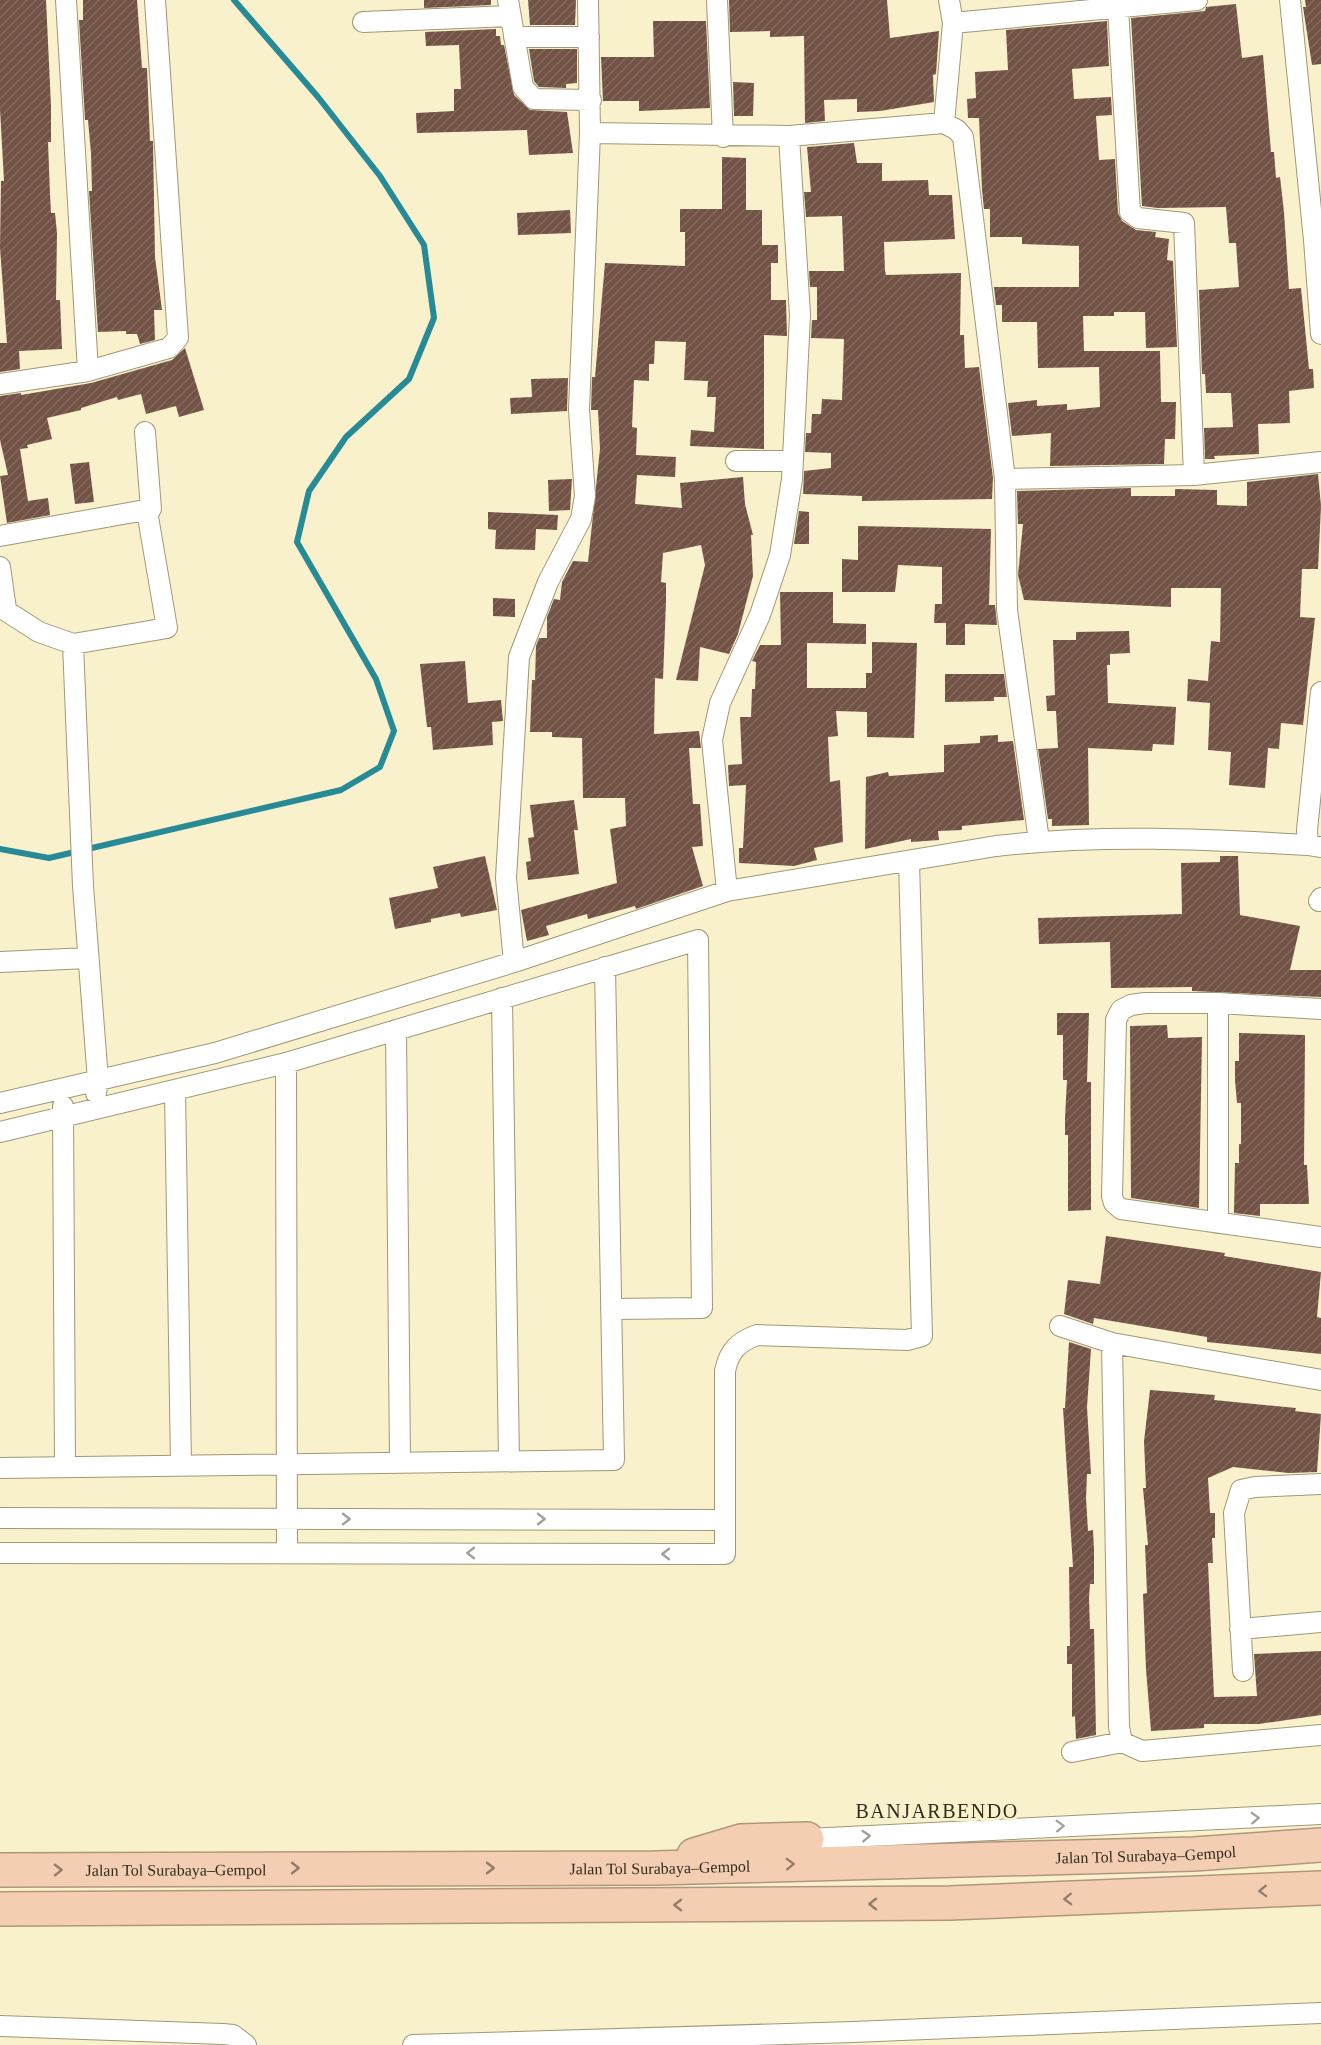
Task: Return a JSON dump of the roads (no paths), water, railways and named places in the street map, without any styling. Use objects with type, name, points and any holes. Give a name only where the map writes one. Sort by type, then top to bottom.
[{"type":"highway","points":[[655,1869],[741,1841],[807,1839]]},
{"type":"highway","name":"Jalan Tol Surabaya–Gempol","points":[[0,1870],[655,1869],[1194,1854],[1321,1845]]},
{"type":"highway","points":[[0,1909],[950,1904],[1321,1888]]},
{"type":"street","points":[[66,0],[88,371]]},
{"type":"street","points":[[0,384],[88,371],[169,348],[178,338],[155,0]]},
{"type":"street","points":[[514,962],[506,878],[519,657],[548,582],[581,519],[585,496],[579,410],[591,100],[588,0]]},
{"type":"street","points":[[717,0],[723,137]]},
{"type":"street","points":[[944,123],[953,23],[949,0]]},
{"type":"street","points":[[953,23],[1197,0]]},
{"type":"street","points":[[1290,0],[1321,334]]},
{"type":"street","points":[[363,22],[510,8],[523,87],[528,95],[534,99],[591,100]]},
{"type":"street","points":[[1118,8],[1130,212],[1138,218],[1184,223],[1194,475]]},
{"type":"street","points":[[514,37],[590,37]]},
{"type":"street","points":[[590,133],[723,137],[789,136],[944,123],[963,137],[1005,479],[1007,610],[1039,841]]},
{"type":"street","points":[[727,891],[712,740],[720,704],[760,615],[780,555],[793,461],[800,315],[789,136]]},
{"type":"street","points":[[0,536],[147,511],[153,504],[145,432]]},
{"type":"street","points":[[736,461],[793,461]]},
{"type":"street","points":[[1005,479],[1194,475],[1321,462]]},
{"type":"street","points":[[0,567],[3,608],[39,632],[73,644],[168,627],[147,511]]},
{"type":"street","points":[[73,644],[83,886],[98,1080],[93,1110]]},
{"type":"street","points":[[0,1103],[215,1053],[514,962],[727,891],[1039,841],[1179,838],[1315,846],[1321,692]]},
{"type":"street","points":[[0,1552],[725,1554],[725,1371],[728,1357],[740,1342],[757,1335],[908,1340],[922,1336],[909,861]]},
{"type":"street","points":[[0,1132],[286,1063],[698,940],[702,1308],[611,1309]]},
{"type":"street","points":[[0,962],[88,958]]},
{"type":"street","points":[[0,1468],[614,1460],[605,967]]},
{"type":"street","points":[[502,998],[509,1461]]},
{"type":"street","points":[[1321,1009],[1218,1003],[1145,1003],[1131,1005],[1121,1010],[1116,1020],[1112,1196],[1114,1203],[1121,1209],[1321,1237]]},
{"type":"street","points":[[1218,1003],[1218,1224]]},
{"type":"street","points":[[396,1030],[400,1462]]},
{"type":"street","points":[[286,1063],[287,1553]]},
{"type":"street","points":[[63,1088],[65,1467]]},
{"type":"street","points":[[175,1090],[182,1465]]},
{"type":"street","points":[[1060,1326],[1112,1343],[1321,1380]]},
{"type":"street","points":[[1112,1343],[1119,1727],[1122,1742]]},
{"type":"street","points":[[1243,1671],[1234,1513],[1241,1490],[1255,1486],[1321,1484]]},
{"type":"street","points":[[0,1518],[724,1520]]},
{"type":"street","points":[[1240,1629],[1321,1622]]},
{"type":"street","points":[[1072,1752],[1122,1742],[1142,1751],[1321,1735]]},
{"type":"street","points":[[807,1839],[1321,1814]]},
{"type":"street","points":[[413,2045],[853,2038],[1321,2013]]},
{"type":"street","points":[[0,2026],[223,2034],[232,2035],[246,2045]]},
{"type":"waterway","points":[[0,849],[49,858],[341,790],[380,767],[394,731],[376,679],[297,542],[309,491],[346,437],[409,379],[434,318],[424,245],[380,176],[318,97],[234,0]]},
{"type":"district","name":"BANJARBENDO","points":[[937,1811]]}]
